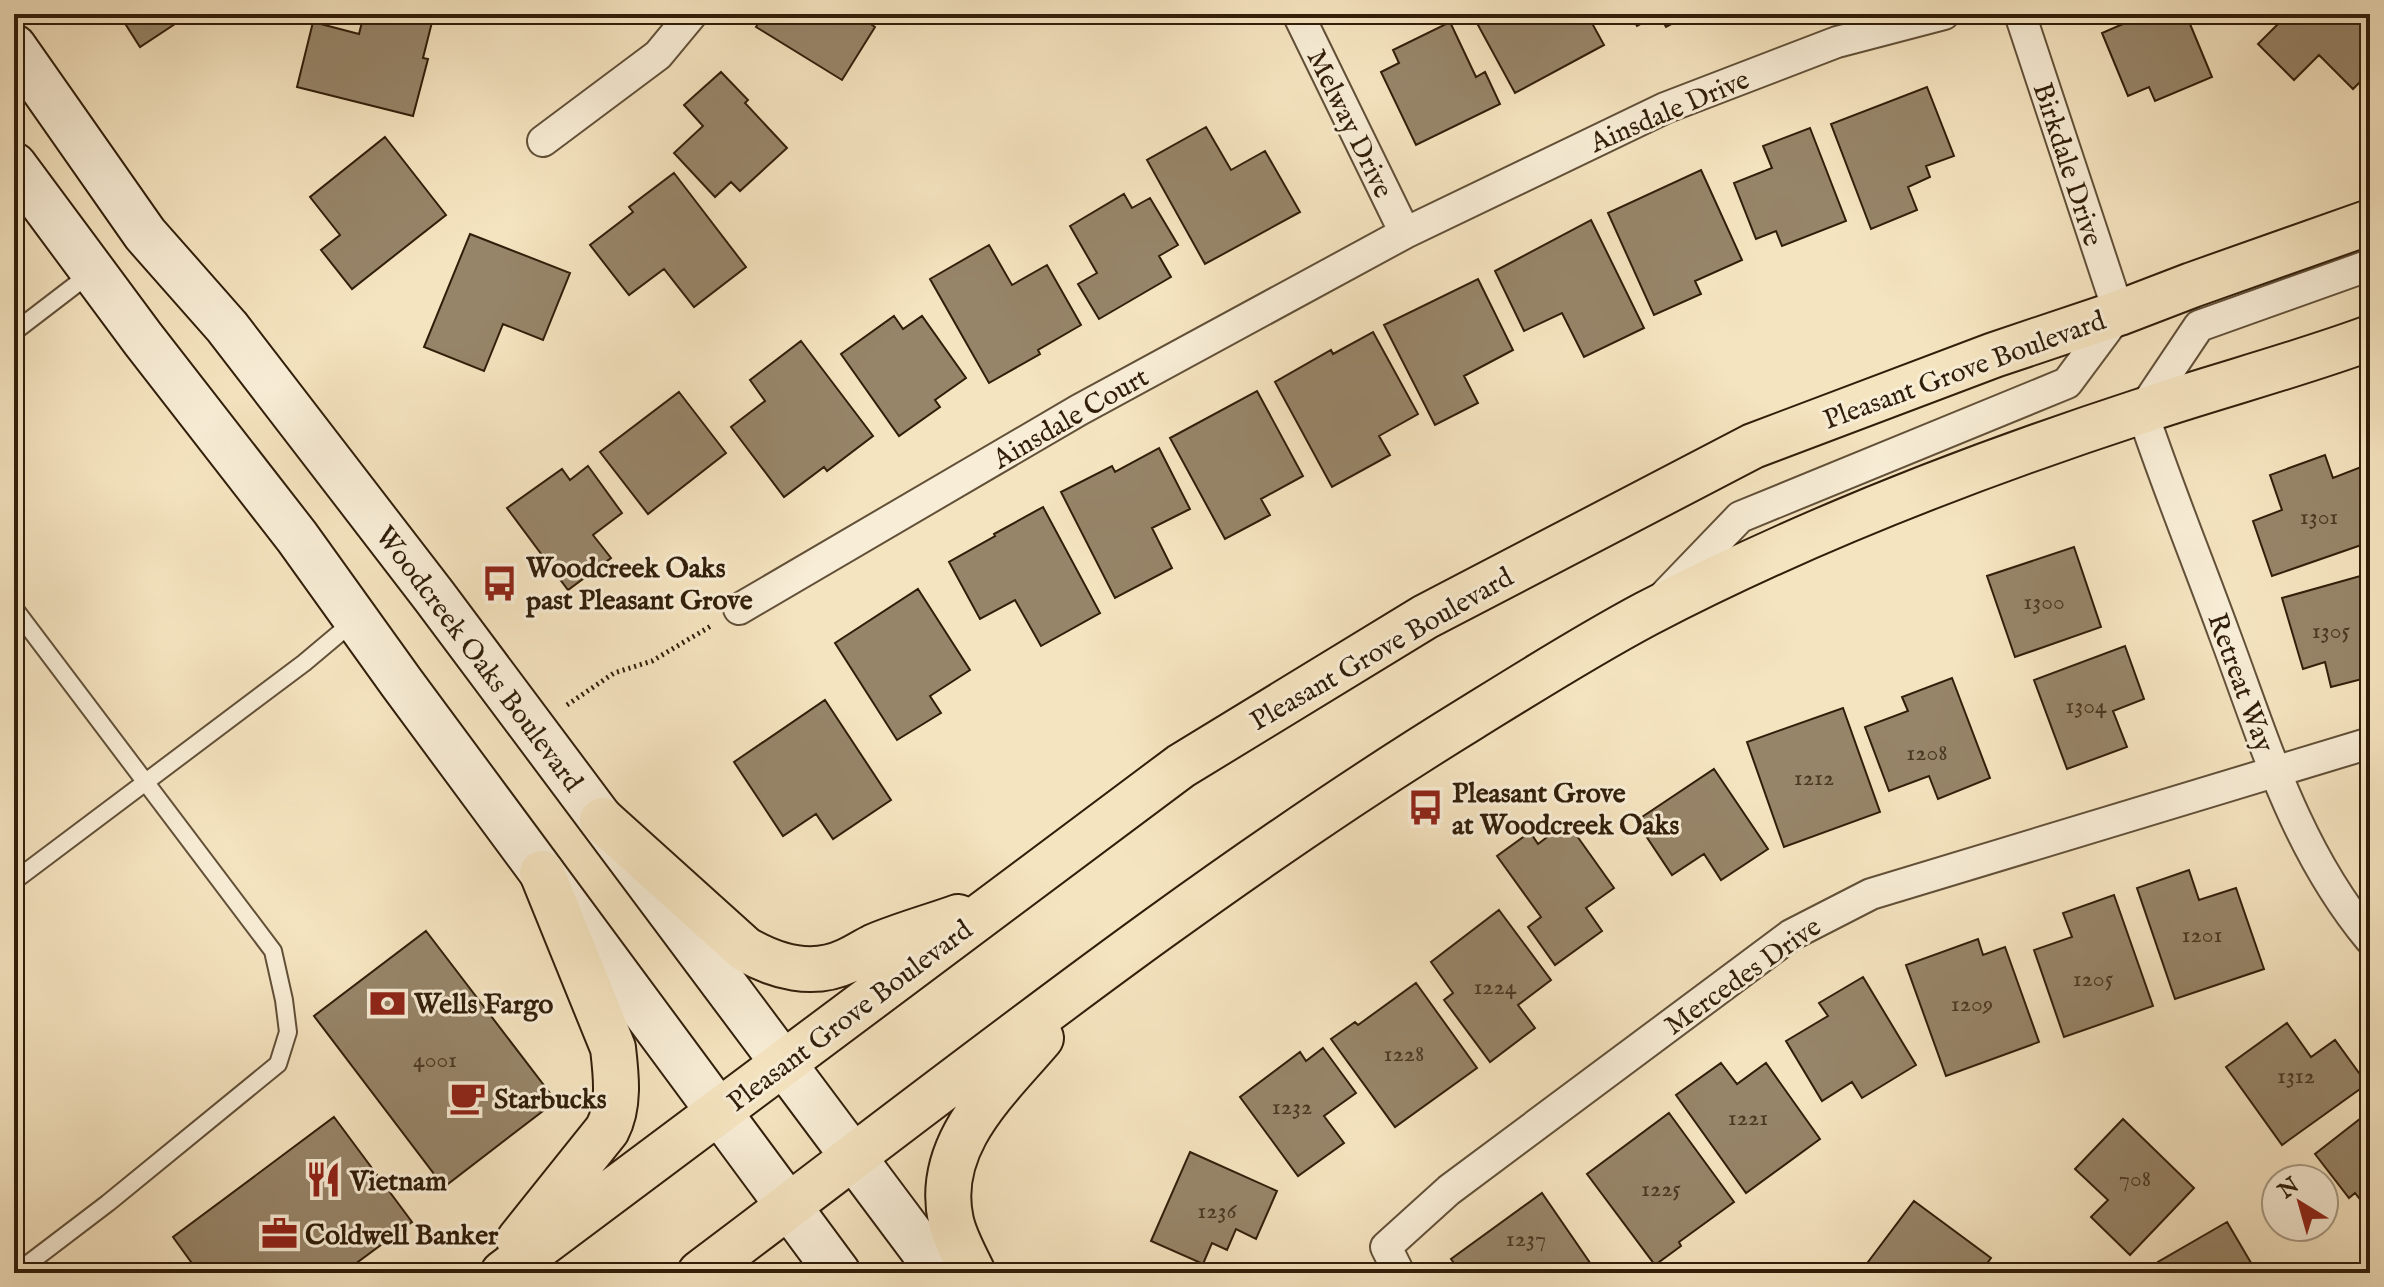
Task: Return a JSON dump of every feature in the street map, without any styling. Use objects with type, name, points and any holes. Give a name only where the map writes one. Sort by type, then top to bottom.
[{"type":"main road","name":"Woodcreek Oaks Boulevard","points":[[14,47],[145,234],[227,327],[602,820],[940,1273]]},
{"type":"main road","points":[[14,165],[297,537],[355,620],[838,1273]]},
{"type":"main road","name":"Pleasant Grove Boulevard","points":[[503,1273],[1181,766],[1425,617],[1753,446],[1994,355],[2370,222]]},
{"type":"main road","points":[[93,272],[145,234]]},
{"type":"main road","points":[[700,1273],[1215,887],[1335,805],[1577,653],[1732,572],[1926,488],[2142,411],[2370,338]]},
{"type":"main road","points":[[602,820],[745,949],[785,967],[818,969],[844,963],[874,947],[998,904]]},
{"type":"main road","points":[[494,1273],[607,1130],[615,1101],[613,1048],[542,873]]},
{"type":"main road","points":[[973,1273],[951,1220],[949,1197],[954,1156],[961,1138],[1088,981]]},
{"type":"street","points":[[543,141],[658,55],[692,14]]},
{"type":"street","name":"Melway Drive","points":[[1298,14],[1405,233]]},
{"type":"street","name":"Ainsdale Drive","points":[[1405,233],[1665,108],[1837,42],[1944,14]]},
{"type":"street","name":"Birkdale Drive","points":[[2020,14],[2119,313]]},
{"type":"street","name":"Ainsdale Court","points":[[739,609],[1079,410],[1405,233]]},
{"type":"street","points":[[2142,411],[2199,326],[2370,265]]},
{"type":"street","points":[[1647,614],[1740,517],[2067,383],[2119,313]]},
{"type":"street","name":"Retreat Way","points":[[2142,411],[2274,772],[2307,846],[2351,916],[2370,939]]},
{"type":"street","points":[[2274,772],[2370,743]]},
{"type":"street","name":"Mercedes Drive","points":[[1399,1273],[1386,1247],[1449,1190],[1791,935],[1871,894],[2274,772]]},
{"type":"lane","points":[[14,332],[93,272]]},
{"type":"lane","points":[[14,608],[273,951],[288,1032],[278,1064],[108,1203],[16,1273]]},
{"type":"lane","points":[[14,881],[304,663],[355,620]]},
{"type":"path","points":[[533,729],[614,673],[652,661],[739,609]]},
{"type":"building","points":[[119,14],[177,14],[181,20],[140,47]]},
{"type":"building","points":[[364,14],[434,14],[423,58],[428,59],[413,116],[297,87],[313,22],[359,34]]},
{"type":"building","points":[[764,14],[865,14],[862,18],[875,27],[842,80],[756,27]]},
{"type":"building","points":[[1472,14],[1587,14],[1604,45],[1515,93]]},
{"type":"building","points":[[1630,14],[1659,14],[1637,26]]},
{"type":"building","points":[[1659,14],[1690,14],[1666,27]]},
{"type":"building","points":[[2137,14],[2198,14],[2201,20],[2190,24],[2212,77],[2155,101],[2149,87],[2128,96],[2102,33],[2139,17]]},
{"type":"building","points":[[2288,14],[2370,14],[2370,72],[2353,89],[2319,55],[2294,80],[2258,44]]},
{"type":"building","points":[[1450,22],[1476,77],[1485,72],[1500,104],[1416,145],[1381,72],[1399,63],[1393,50]]},
{"type":"building","points":[[721,72],[787,148],[740,191],[731,182],[715,197],[674,153],[703,126],[684,105]]},
{"type":"building","points":[[1927,87],[1954,156],[1926,166],[1930,177],[1908,187],[1917,210],[1871,229],[1831,124]]},
{"type":"building","points":[[1206,127],[1231,170],[1265,151],[1300,212],[1205,264],[1147,160]]},
{"type":"building","points":[[1810,128],[1846,221],[1782,246],[1776,231],[1756,239],[1734,183],[1772,168],[1763,146]]},
{"type":"building","points":[[385,137],[446,215],[352,289],[321,250],[340,235],[310,197]]},
{"type":"building","points":[[1701,170],[1742,260],[1695,281],[1701,294],[1654,315],[1608,213]]},
{"type":"building","points":[[674,173],[746,267],[694,307],[664,269],[629,295],[590,245],[633,212],[629,207]]},
{"type":"building","points":[[1124,194],[1132,208],[1150,198],[1178,245],[1159,256],[1171,277],[1099,319],[1078,284],[1097,273],[1070,226]]},
{"type":"building","points":[[1591,220],[1644,328],[1584,357],[1562,313],[1524,331],[1495,271]]},
{"type":"building","points":[[470,234],[570,273],[543,340],[503,324],[484,371],[424,347]]},
{"type":"building","points":[[989,245],[1012,285],[1047,265],[1081,325],[1038,350],[1040,354],[989,383],[930,279]]},
{"type":"building","points":[[1478,279],[1513,350],[1464,376],[1478,403],[1435,425],[1384,325]]},
{"type":"building","points":[[894,316],[903,329],[922,316],[966,378],[935,400],[940,407],[899,436],[841,354]]},
{"type":"building","points":[[1373,332],[1418,414],[1379,436],[1390,455],[1332,487],[1275,382],[1331,350],[1333,354]]},
{"type":"building","points":[[801,341],[873,436],[827,471],[824,467],[784,497],[731,427],[765,401],[750,380]]},
{"type":"building","points":[[1257,391],[1303,476],[1261,499],[1270,515],[1225,539],[1170,438]]},
{"type":"building","points":[[679,392],[726,453],[648,514],[600,452]]},
{"type":"building","points":[[1159,448],[1190,509],[1152,528],[1172,568],[1115,598],[1061,492],[1112,466],[1115,472]]},
{"type":"building","points":[[2325,455],[2333,478],[2361,467],[2370,494],[2370,542],[2272,576],[2253,521],[2282,510],[2270,475]]},
{"type":"building","points":[[588,466],[622,513],[593,535],[611,558],[568,590],[507,508],[562,469],[570,480]]},
{"type":"building","points":[[1043,507],[1100,613],[1041,646],[1015,600],[980,619],[949,562]]},
{"type":"building","points":[[2074,547],[2101,627],[2015,657],[1987,576]]},
{"type":"building","points":[[2364,575],[2370,596],[2370,677],[2331,687],[2325,662],[2303,669],[2282,598]]},
{"type":"building","points":[[918,589],[970,670],[930,696],[941,713],[897,740],[835,643]]},
{"type":"building","points":[[2125,646],[2144,699],[2113,711],[2127,747],[2067,769],[2034,680]]},
{"type":"building","points":[[1952,678],[1990,778],[1938,799],[1929,776],[1889,791],[1865,727],[1908,711],[1902,697]]},
{"type":"building","points":[[825,700],[891,800],[833,839],[816,814],[783,836],[734,762]]},
{"type":"building","points":[[1843,708],[1880,812],[1784,847],[1747,742]]},
{"type":"building","points":[[1714,769],[1768,849],[1721,880],[1704,854],[1672,875],[1636,821]]},
{"type":"building","points":[[1567,822],[1614,888],[1586,908],[1602,931],[1555,965],[1528,927],[1541,917],[1497,856],[1530,832],[1538,844]]},
{"type":"building","points":[[2189,870],[2199,900],[2236,888],[2264,969],[2175,999],[2137,888]]},
{"type":"building","points":[[2114,895],[2153,1006],[2064,1037],[2034,950],[2072,937],[2063,913]]},
{"type":"building","points":[[1499,910],[1551,980],[1518,1005],[1535,1028],[1490,1062],[1444,1000],[1453,993],[1431,962]]},
{"type":"building","points":[[426,931],[556,1101],[444,1187],[314,1016]]},
{"type":"building","points":[[1978,939],[1983,955],[2005,947],[2039,1042],[1946,1076],[1906,965]]},
{"type":"building","points":[[1863,977],[1916,1065],[1862,1098],[1852,1082],[1822,1101],[1786,1041],[1828,1016],[1819,1003]]},
{"type":"building","points":[[1416,983],[1477,1068],[1395,1127],[1331,1039],[1355,1022],[1358,1025]]},
{"type":"building","points":[[2287,1023],[2311,1057],[2335,1040],[2367,1084],[2282,1145],[2226,1067]]},
{"type":"building","points":[[1323,1048],[1356,1093],[1324,1116],[1344,1143],[1298,1176],[1240,1097],[1300,1052],[1306,1061]]},
{"type":"building","points":[[1721,1063],[1737,1084],[1766,1063],[1820,1139],[1746,1193],[1676,1095]]},
{"type":"building","points":[[2370,1111],[2370,1212],[2355,1193],[2349,1198],[2340,1186],[2340,1163],[2322,1163],[2315,1154]]},
{"type":"building","points":[[1669,1113],[1734,1202],[1679,1242],[1681,1246],[1655,1265],[1587,1174]]},
{"type":"building","points":[[334,1117],[412,1222],[343,1273],[199,1273],[173,1237]]},
{"type":"building","points":[[2123,1119],[2194,1188],[2130,1255],[2091,1217],[2108,1200],[2075,1169]]},
{"type":"building","points":[[1190,1152],[1277,1191],[1256,1239],[1236,1229],[1227,1250],[1212,1243],[1203,1264],[1151,1241]]},
{"type":"building","points":[[1542,1193],[1597,1273],[1461,1273],[1451,1259]]},
{"type":"building","points":[[1914,1201],[1991,1258],[1980,1273],[1866,1273],[1862,1270]]},
{"type":"building","points":[[2227,1222],[2257,1273],[2164,1273],[2158,1262]]},
{"type":"place","name":"Woodcreek Oaks past Pleasant Grove","points":[[500,583]]},
{"type":"place","name":"Pleasant Grove at Woodcreek Oaks","points":[[1426,808]]},
{"type":"place","name":"Wells Fargo","points":[[388,1003]]},
{"type":"place","name":"Starbucks","points":[[468,1098]]},
{"type":"place","name":"Vietnam","points":[[324,1180]]},
{"type":"place","name":"Coldwell Banker","points":[[279,1234]]}]
